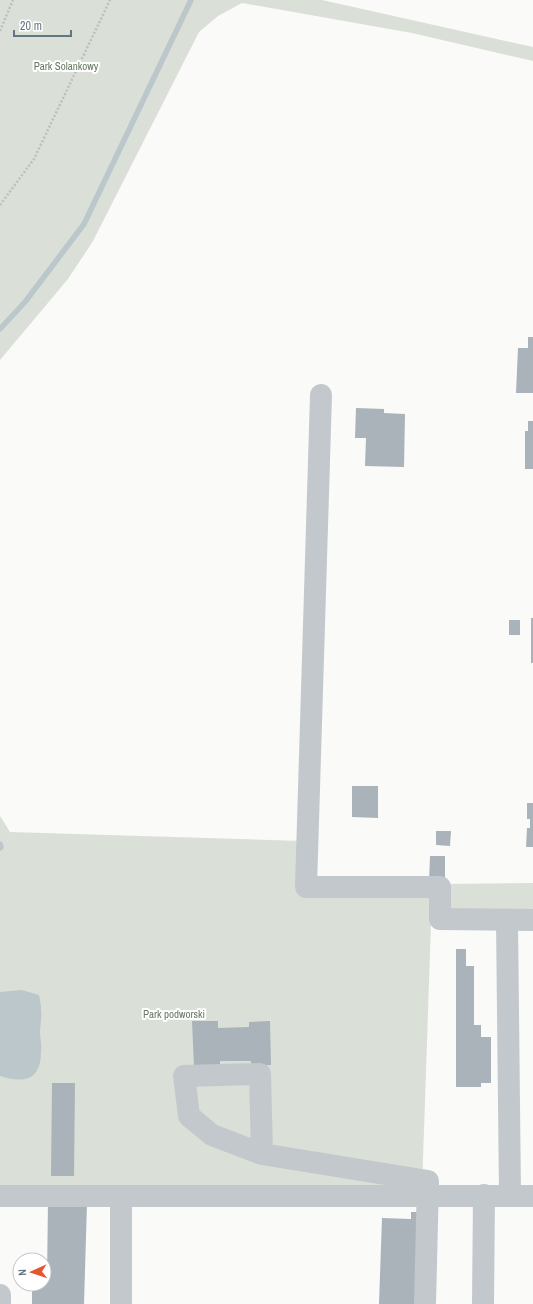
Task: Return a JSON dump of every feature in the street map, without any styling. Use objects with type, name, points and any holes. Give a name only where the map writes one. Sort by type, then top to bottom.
[{"type":"street","points":[[321,395],[306,888],[440,888],[440,919],[533,920]]},
{"type":"street","points":[[506,920],[510,1195]]},
{"type":"street","points":[[262,1154],[260,1074],[184,1076],[189,1116],[212,1135],[262,1154],[428,1181],[425,1304]]},
{"type":"street","points":[[484,1195],[484,1304]]},
{"type":"street","points":[[0,1196],[533,1196]]},
{"type":"street","points":[[121,1196],[122,1304]]},
{"type":"street","points":[[0,1295],[0,1304]]},
{"type":"path","points":[[0,31],[13,0]]},
{"type":"path","points":[[0,205],[34,159],[110,0]]},
{"type":"green space","name":"Park Solankowy","points":[[0,0],[322,0],[533,47],[533,61],[412,33],[242,3],[218,16],[199,32],[93,241],[68,279],[0,360]]},
{"type":"green space","name":"Park podworski","points":[[0,816],[10,832],[302,841],[300,894],[432,894],[422,1189],[0,1189]]},
{"type":"green space","points":[[533,883],[533,915],[445,915],[445,884]]},
{"type":"shaded area","points":[[22,990],[39,995],[41,1004],[41,1048],[40,1061],[35,1074],[24,1079],[17,1080],[0,1076],[0,992]]},
{"type":"building","points":[[528,337],[533,337],[533,393],[516,393],[518,348],[528,348]]},
{"type":"building","points":[[356,408],[384,409],[384,413],[405,414],[404,467],[365,466],[366,438],[355,438]]},
{"type":"building","points":[[528,421],[533,421],[533,469],[525,469],[525,431],[528,431]]},
{"type":"building","points":[[531,618],[533,618],[533,663],[531,663]]},
{"type":"building","points":[[509,620],[520,620],[520,635],[509,635]]},
{"type":"building","points":[[352,786],[378,786],[378,818],[352,817]]},
{"type":"building","points":[[527,803],[533,803],[533,847],[526,847],[527,828],[530,828],[530,819],[527,819]]},
{"type":"building","points":[[436,831],[451,831],[450,846],[436,845]]},
{"type":"building","points":[[430,856],[445,856],[445,882],[429,882]]},
{"type":"building","points":[[456,949],[466,949],[466,966],[474,966],[474,1025],[481,1025],[481,1037],[491,1037],[491,1083],[481,1083],[481,1087],[456,1087]]},
{"type":"building","points":[[192,1021],[218,1021],[218,1028],[249,1027],[249,1022],[270,1021],[271,1065],[251,1066],[251,1061],[220,1061],[220,1067],[194,1067]]},
{"type":"building","points":[[52,1083],[75,1083],[74,1176],[51,1176]]},
{"type":"building","points":[[48,1202],[87,1203],[84,1304],[32,1304],[32,1292],[52,1292],[52,1252],[47,1252]]},
{"type":"building","points":[[411,1212],[424,1212],[421,1304],[379,1304],[382,1218],[411,1219]]},
{"type":"waterway","points":[[0,329],[25,302],[84,224],[191,0]]},
{"type":"waterway","points":[[0,844],[0,848]]}]
